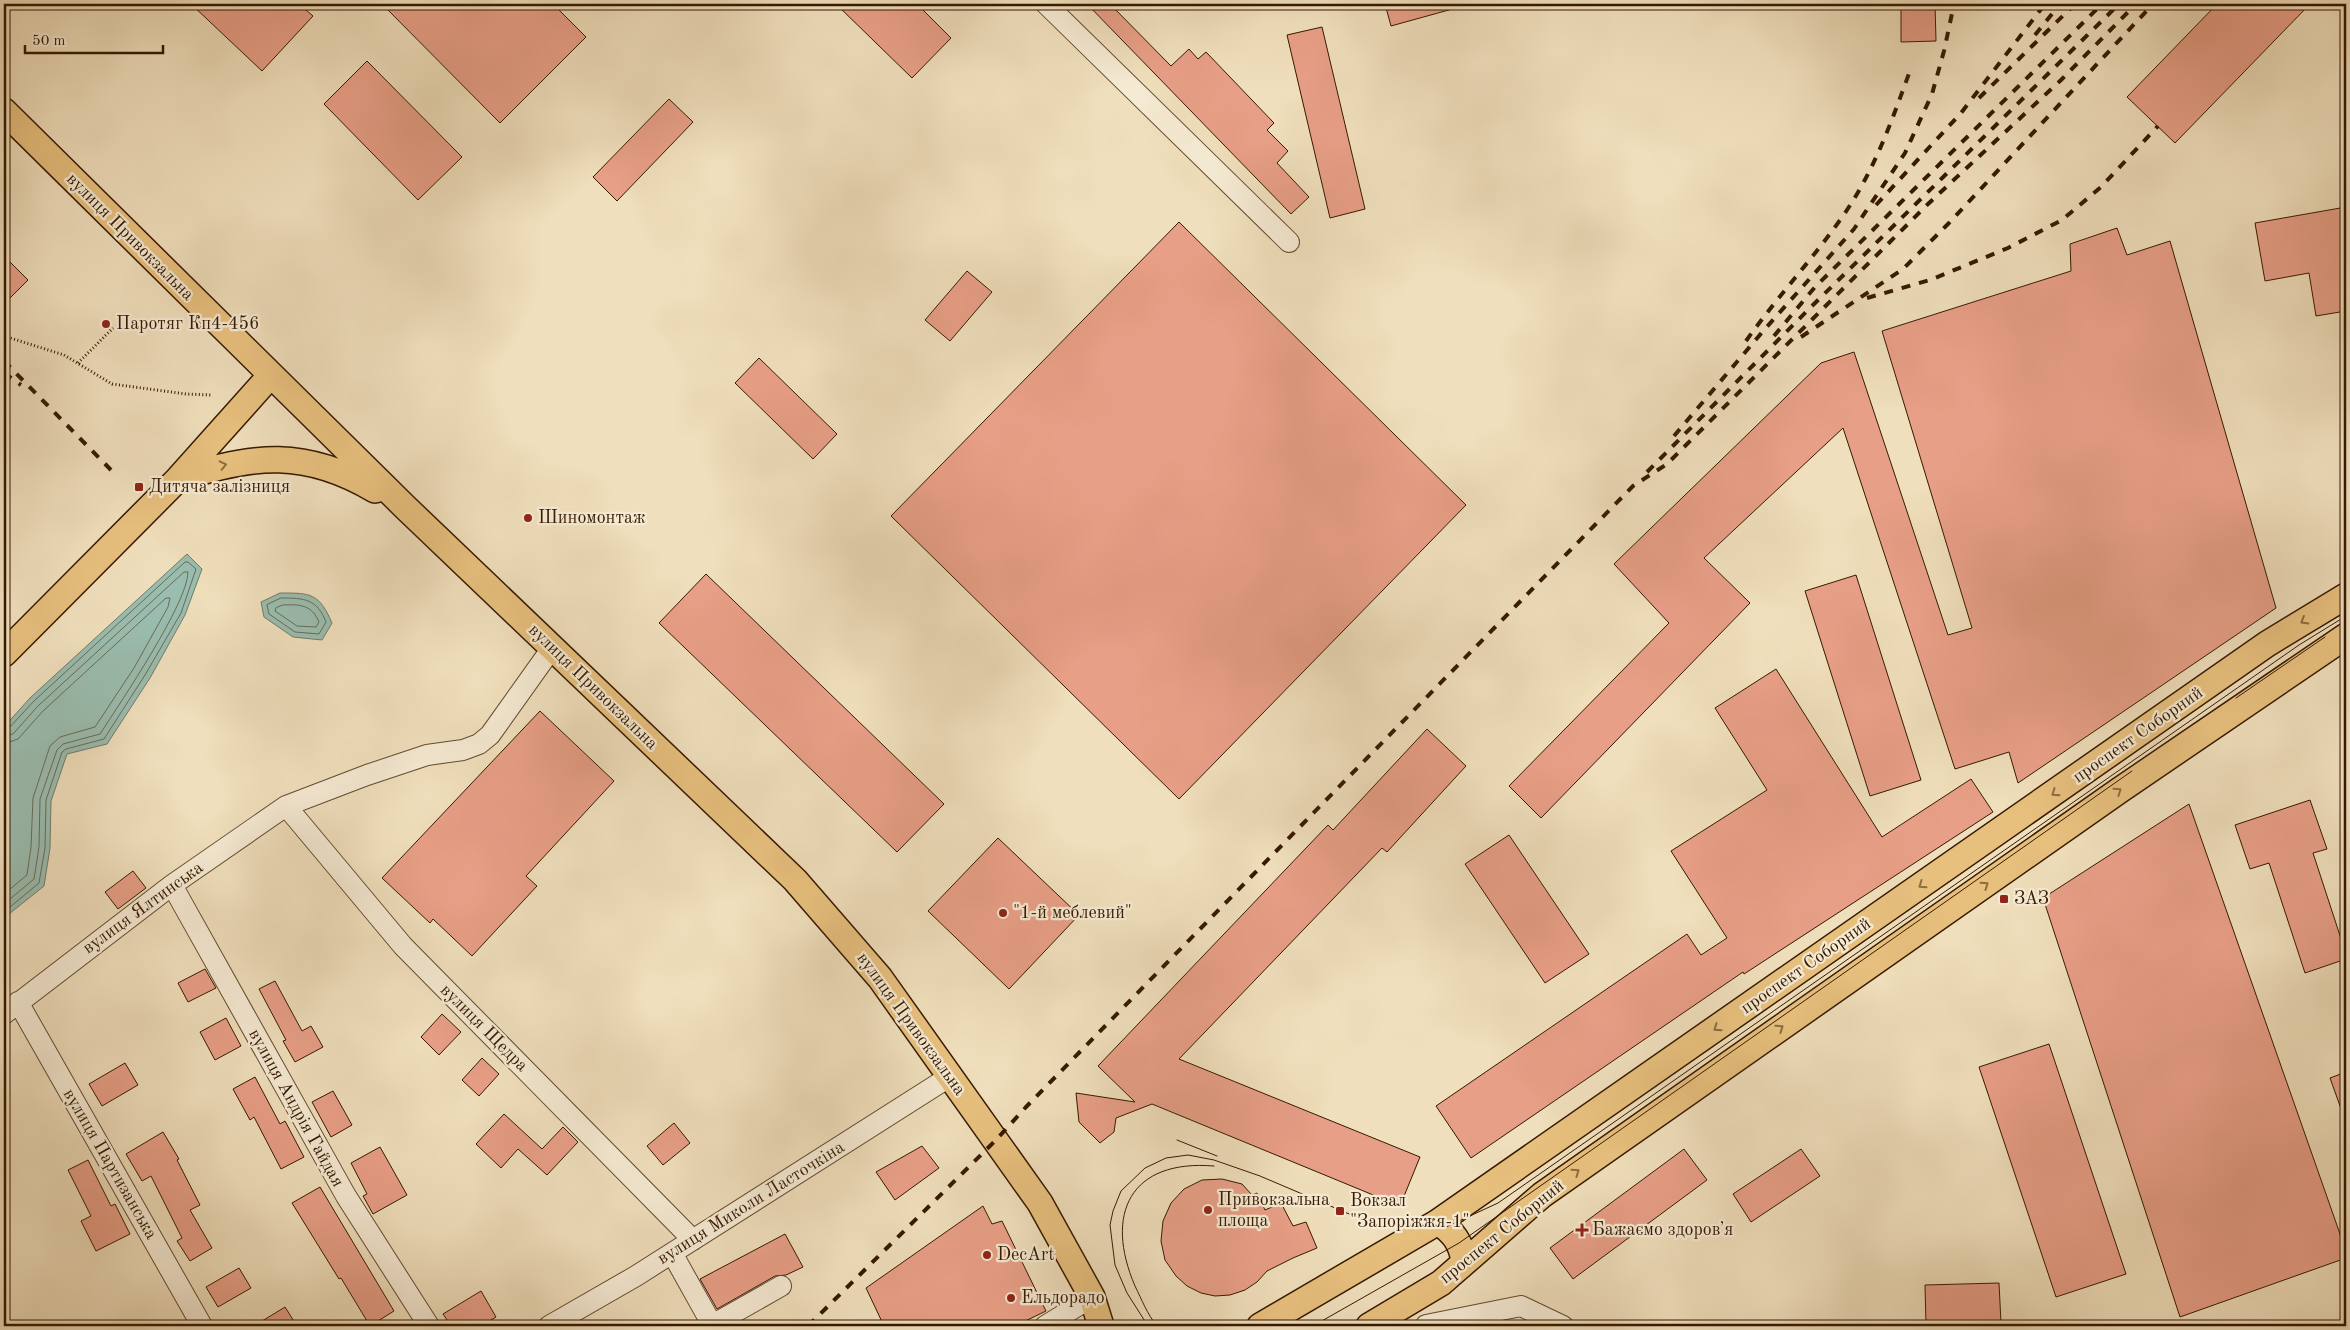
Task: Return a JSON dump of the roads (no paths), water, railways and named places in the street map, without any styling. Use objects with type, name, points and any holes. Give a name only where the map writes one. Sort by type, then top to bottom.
[{"type":"main road","name":"вулиця Привокзальна","points":[[4,111],[270,376],[795,880],[880,978],[1040,1203],[1092,1298],[1100,1326]]},
{"type":"main road","points":[[6,648],[177,480],[270,376]]},
{"type":"main road","points":[[177,480],[210,468],[246,460],[288,458],[327,467],[356,478],[404,506]]},
{"type":"main road","name":"проспект Соборний","points":[[1260,1326],[1438,1222],[2267,644],[2345,599]]},
{"type":"main road","name":"проспект Соборний","points":[[1369,1326],[1431,1289],[1542,1196],[2120,790],[2346,636]]},
{"type":"main road","points":[[1438,1222],[1455,1235],[1463,1250],[1464,1261]]},
{"type":"main road","points":[[1092,1298],[1115,1326]]},
{"type":"street","points":[[1046,4],[1288,242]]},
{"type":"street","name":"вулиця Ялтинська","points":[[11,1008],[172,885],[286,806],[418,758],[463,750],[479,744],[490,735],[552,648]]},
{"type":"street","name":"вулиця Щедра","points":[[286,806],[403,946],[693,1240]]},
{"type":"street","name":"вулиця Андрія Гайдая","points":[[172,885],[346,1196],[429,1326]]},
{"type":"street","name":"вулиця Партизанська","points":[[11,1008],[202,1326]]},
{"type":"street","name":"вулиця Миколи Ласточкіна","points":[[549,1326],[693,1240],[950,1077]]},
{"type":"street","points":[[672,1253],[710,1322],[714,1324],[781,1286]]},
{"type":"street","points":[[1431,1289],[1426,1326],[1521,1306],[1563,1326]]},
{"type":"street","points":[[1045,1326],[1092,1298]]},
{"type":"water","points":[[187,554],[202,569],[185,615],[150,678],[107,744],[67,754],[51,801],[50,848],[44,886],[4,918],[4,727],[30,698]]},
{"type":"water","points":[[280,593],[299,593],[318,600],[332,623],[322,640],[293,637],[264,617],[261,602]]},
{"type":"tram line","points":[[1148,1326],[1127,1293],[1115,1265],[1110,1225],[1121,1191],[1145,1168],[1166,1158],[1188,1155],[1214,1160],[1260,1176],[1375,1225],[1446,1227],[1498,1203],[2299,645],[2346,616]]},
{"type":"tram line","points":[[2236,698],[2325,637]]},
{"type":"tram line","points":[[1313,1326],[1459,1243],[2132,771]]},
{"type":"tram line","points":[[1177,1140],[1217,1156]]},
{"type":"tram line","points":[[1157,1326],[1147,1312],[1126,1260],[1122,1236],[1124,1215],[1131,1196],[1144,1182],[1162,1172],[1185,1166],[1214,1166]]},
{"type":"railway","points":[[1674,436],[1764,330],[1854,229],[1905,153],[1932,94],[1954,4]]},
{"type":"railway","points":[[1876,205],[1961,113],[2045,4]]},
{"type":"railway","points":[[2035,35],[2060,4]]},
{"type":"railway","points":[[1979,98],[2075,4]]},
{"type":"railway","points":[[1774,336],[1815,287],[2102,4]]},
{"type":"railway","points":[[1647,472],[1811,307],[2119,4]]},
{"type":"railway","points":[[808,1326],[996,1140],[1026,1107],[1633,486],[1667,464],[1928,204],[2061,80],[2136,4]]},
{"type":"railway","points":[[1801,337],[1903,269],[1949,223],[2153,4]]},
{"type":"railway","points":[[1746,341],[1833,230],[1856,196],[1882,143],[1911,68]]},
{"type":"railway","points":[[1867,298],[1930,280],[2008,248],[2062,220],[2101,187],[2158,126]]},
{"type":"railway","points":[[4,361],[111,470]]},
{"type":"railway","points":[[4,373],[21,385]]},
{"type":"place","name":"Паротяг Кп4-456","points":[[106,324]]},
{"type":"place","name":"Дитяча залізниця","points":[[139,487]]},
{"type":"place","name":"Шиномонтаж","points":[[528,518]]},
{"type":"place","name":"ЗАЗ","points":[[2004,899]]},
{"type":"place","name":"\"1-й меблевий\"","points":[[1003,913]]},
{"type":"place","name":"Привокзальна площа","points":[[1208,1210]]},
{"type":"place","name":"Вокзал \"Запоріжжя-1\"","points":[[1340,1211]]},
{"type":"place","name":"Бажаємо здоровʼя","points":[[1582,1230]]},
{"type":"place","name":"DecArt","points":[[987,1255]]},
{"type":"place","name":"Ельдорадо","points":[[1011,1298]]}]
